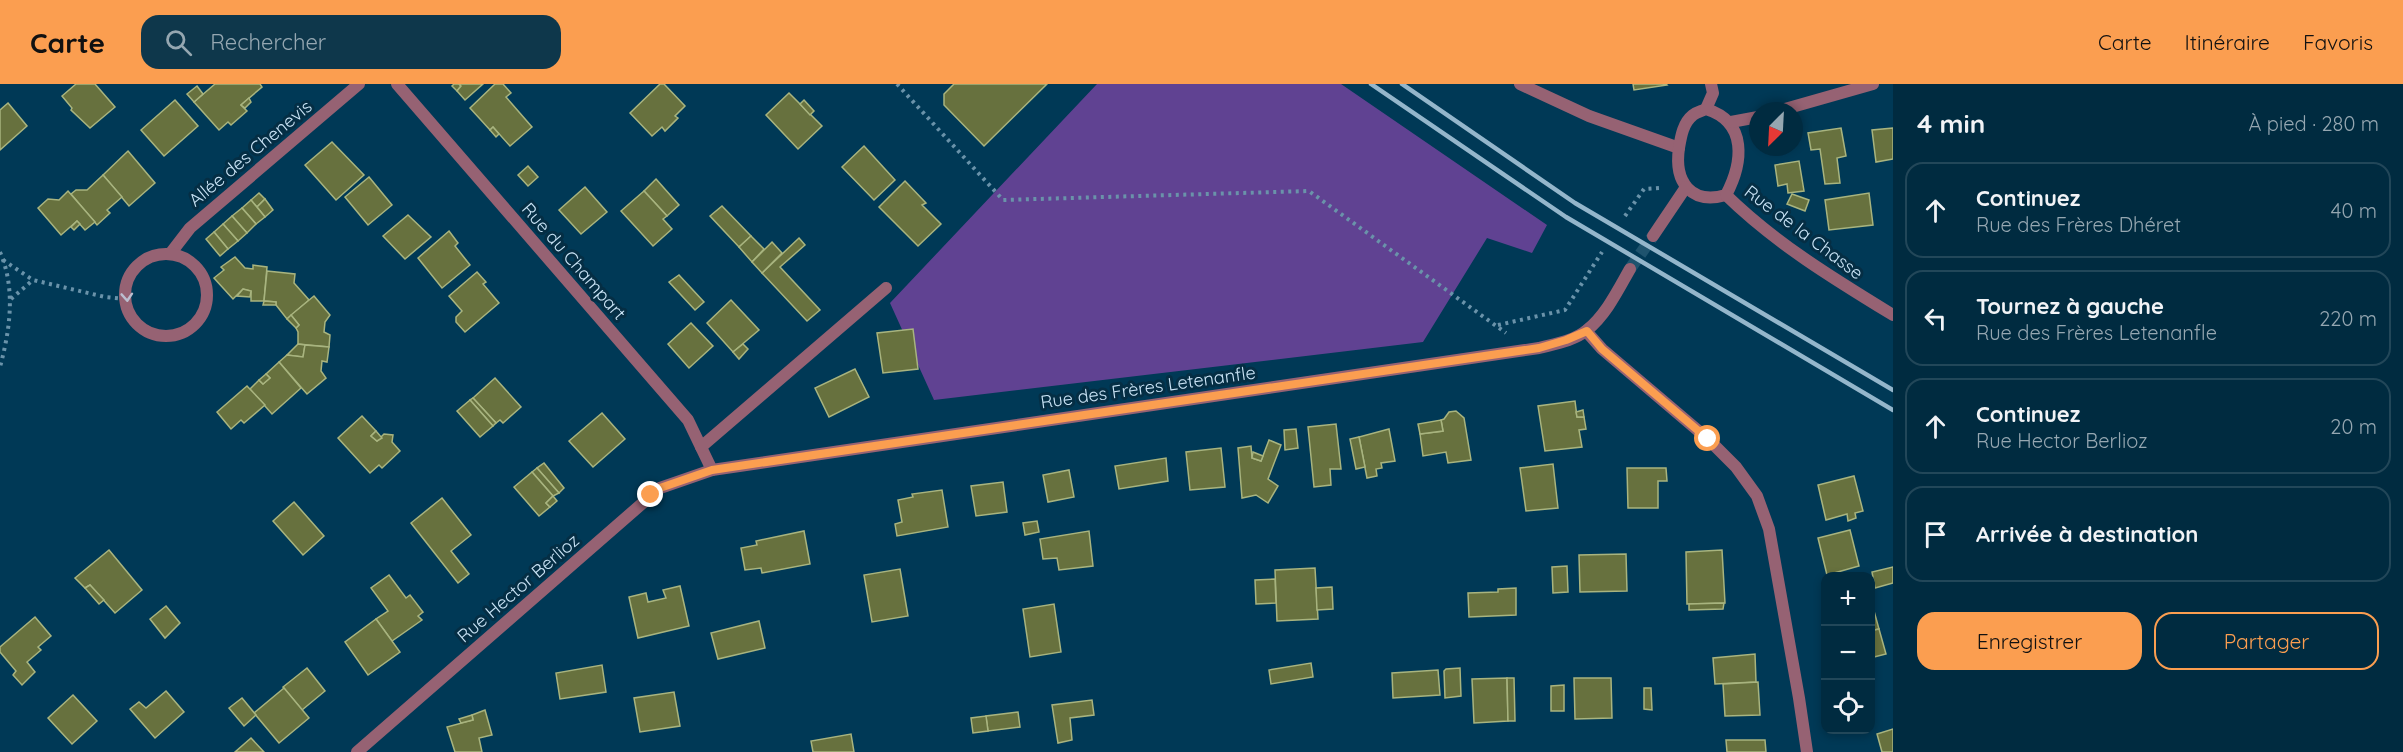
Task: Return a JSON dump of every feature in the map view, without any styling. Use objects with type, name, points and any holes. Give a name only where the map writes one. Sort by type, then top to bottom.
[{"type":"street","name":"Allée des Chenevis","points":[[170,255],[190,228],[359,84]]},
{"type":"street","name":"Rue du Champart","points":[[397,84],[687,420],[712,470]]},
{"type":"street","points":[[1520,84],[1588,116],[1679,148]]},
{"type":"street","points":[[1706,109],[1713,93],[1712,84]]},
{"type":"street","points":[[1803,104],[1874,84]]},
{"type":"street","points":[[1706,109],[1720,113],[1731,122],[1737,141],[1738,161],[1735,179],[1726,195],[1710,199],[1695,195],[1686,187],[1679,173],[1677,158],[1685,124],[1694,114],[1706,109]]},
{"type":"street","points":[[1731,122],[1749,119]]},
{"type":"street","points":[[1653,236],[1686,187]]},
{"type":"street","name":"Rue de la Chasse","points":[[1726,195],[1750,218],[1823,272],[1893,315]]},
{"type":"street","points":[[158,255],[170,255],[190,263],[204,278],[207,292],[206,306],[200,320],[177,335],[162,336],[148,333],[137,324],[129,312],[125,299],[126,287],[137,266],[158,255]]},
{"type":"street","points":[[1630,269],[1612,303],[1587,331],[1602,349],[1708,439],[1736,467],[1757,496],[1769,529],[1807,752]]},
{"type":"street","points":[[701,447],[886,288]]},
{"type":"street","name":"Rue des Frères Letenanfle","points":[[712,470],[1524,350],[1566,340],[1587,331]]},
{"type":"street","name":"Rue Hector Berlioz","points":[[357,752],[660,488],[712,470]]},
{"type":"path","points":[[897,84],[1003,200],[1309,190],[1497,326],[1524,350]]},
{"type":"path","points":[[1625,216],[1644,189],[1686,187]]},
{"type":"path","points":[[0,252],[11,300],[6,342],[0,367]]},
{"type":"path","points":[[1497,326],[1565,310],[1602,252]]},
{"type":"path","points":[[3,260],[33,280],[105,297],[125,299]]},
{"type":"path","points":[[11,300],[33,280]]},
{"type":"shaded area","points":[[1097,84],[1341,84],[1547,225],[1532,253],[1487,238],[1423,342],[934,400],[890,303]]},
{"type":"building","points":[[76,84],[95,84],[115,107],[90,128],[71,110],[72,108],[62,96]]},
{"type":"building","points":[[215,84],[260,84],[262,87],[241,105],[247,111],[231,125],[228,122],[219,130],[194,102]]},
{"type":"building","points":[[454,84],[461,86],[457,91],[452,86]]},
{"type":"building","points":[[459,84],[483,84],[465,100],[457,91],[461,86]]},
{"type":"building","points":[[495,84],[503,84],[511,93],[506,97],[532,127],[510,146],[493,127],[490,130],[470,108]]},
{"type":"building","points":[[660,84],[664,84],[685,106],[675,116],[678,118],[665,131],[662,127],[652,136],[630,113]]},
{"type":"building","points":[[954,84],[1047,84],[984,146],[944,105],[944,94]]},
{"type":"building","points":[[1633,84],[1666,84],[1667,85],[1634,90]]},
{"type":"building","points":[[197,86],[203,94],[194,102],[187,94]]},
{"type":"building","points":[[789,93],[822,126],[798,149],[766,115]]},
{"type":"building","points":[[249,98],[251,102],[245,108],[241,105]]},
{"type":"building","points":[[175,100],[198,126],[164,156],[141,130]]},
{"type":"building","points":[[804,100],[814,111],[810,115],[800,104]]},
{"type":"building","points":[[8,103],[27,126],[0,150],[0,110]]},
{"type":"building","points":[[493,127],[499,134],[496,137],[490,130]]},
{"type":"building","points":[[1841,128],[1846,156],[1837,158],[1840,183],[1825,184],[1820,149],[1811,150],[1808,133]]},
{"type":"building","points":[[1893,128],[1893,159],[1876,162],[1872,130]]},
{"type":"building","points":[[332,142],[364,175],[336,200],[305,165]]},
{"type":"building","points":[[864,146],[895,180],[874,200],[842,167]]},
{"type":"building","points":[[128,151],[155,183],[129,206],[103,175]]},
{"type":"building","points":[[1799,161],[1804,191],[1788,193],[1787,184],[1778,186],[1775,165]]},
{"type":"building","points":[[528,166],[538,177],[528,186],[518,175]]},
{"type":"building","points":[[103,175],[122,197],[107,210],[110,213],[97,225],[71,194],[76,190],[87,190]]},
{"type":"building","points":[[369,177],[392,205],[368,225],[345,197]]},
{"type":"building","points":[[656,179],[679,205],[667,216],[644,191]]},
{"type":"building","points":[[905,181],[926,203],[922,205],[941,224],[918,246],[879,207]]},
{"type":"building","points":[[585,187],[607,212],[581,234],[559,210]]},
{"type":"building","points":[[68,191],[95,222],[85,230],[77,221],[61,235],[38,208],[48,199],[59,200]]},
{"type":"building","points":[[644,191],[667,216],[663,219],[672,229],[653,246],[621,211]]},
{"type":"building","points":[[259,193],[265,199],[257,207],[251,200]]},
{"type":"building","points":[[1869,193],[1873,225],[1829,230],[1825,200]]},
{"type":"building","points":[[1792,194],[1809,200],[1805,211],[1787,204]]},
{"type":"building","points":[[265,199],[273,210],[265,217],[257,207]]},
{"type":"building","points":[[251,200],[265,217],[256,224],[242,208]]},
{"type":"building","points":[[722,206],[751,236],[739,247],[710,216]]},
{"type":"building","points":[[242,208],[256,224],[247,233],[232,216]]},
{"type":"building","points":[[408,215],[431,237],[405,259],[383,236]]},
{"type":"building","points":[[232,216],[247,233],[238,241],[223,224]]},
{"type":"building","points":[[77,221],[80,224],[74,230],[71,227]]},
{"type":"building","points":[[223,224],[238,241],[228,249],[214,232]]},
{"type":"building","points":[[449,231],[458,243],[455,246],[470,265],[442,288],[418,258]]},
{"type":"building","points":[[214,232],[228,249],[220,256],[206,239]]},
{"type":"building","points":[[751,236],[764,249],[752,262],[739,247]]},
{"type":"building","points":[[799,238],[805,245],[780,267],[820,310],[807,321],[762,273]]},
{"type":"building","points":[[772,242],[782,253],[762,273],[752,262]]},
{"type":"building","points":[[235,257],[245,268],[253,269],[253,265],[267,267],[264,301],[251,301],[251,291],[243,289],[233,299],[214,278],[224,270],[221,267]]},
{"type":"building","points":[[267,271],[295,274],[294,283],[309,300],[287,319],[276,302],[264,301]]},
{"type":"building","points":[[477,272],[486,282],[483,284],[499,303],[465,332],[456,322],[456,317],[462,311],[449,296]]},
{"type":"building","points":[[679,275],[704,302],[695,310],[669,282]]},
{"type":"building","points":[[243,289],[251,291],[250,297],[237,296]]},
{"type":"building","points":[[314,296],[330,315],[325,322],[324,332],[330,335],[329,347],[298,344],[296,328],[299,325],[291,315]]},
{"type":"building","points":[[731,300],[759,330],[733,352],[707,323]]},
{"type":"building","points":[[264,301],[276,302],[276,305],[263,305]]},
{"type":"building","points":[[291,315],[299,325],[296,328],[287,319]]},
{"type":"building","points":[[691,323],[713,346],[689,368],[668,344]]},
{"type":"building","points":[[913,329],[918,369],[883,373],[877,333]]},
{"type":"building","points":[[298,344],[305,345],[303,357],[287,355]]},
{"type":"building","points":[[743,344],[748,349],[739,359],[733,352]]},
{"type":"building","points":[[305,345],[329,347],[327,362],[322,361],[321,371],[326,378],[307,394],[279,362],[287,355],[303,357]]},
{"type":"building","points":[[279,362],[301,388],[272,414],[250,389],[259,380],[263,384],[270,378],[266,374]]},
{"type":"building","points":[[855,369],[869,397],[829,417],[815,388]]},
{"type":"building","points":[[266,374],[270,378],[263,384],[259,380]]},
{"type":"building","points":[[495,378],[521,407],[503,423],[500,420],[496,423],[473,398]]},
{"type":"building","points":[[247,386],[265,405],[244,423],[241,420],[231,429],[217,412]]},
{"type":"building","points":[[473,398],[496,423],[493,426],[470,400]]},
{"type":"building","points":[[470,400],[493,426],[480,437],[457,411]]},
{"type":"building","points":[[1575,401],[1577,417],[1584,417],[1586,429],[1579,430],[1582,447],[1545,451],[1538,406]]},
{"type":"building","points":[[1583,410],[1584,417],[1577,417],[1576,412]]},
{"type":"building","points":[[1456,411],[1464,418],[1471,460],[1448,463],[1446,452],[1423,456],[1420,434],[1443,431],[1441,420],[1449,412]]},
{"type":"building","points":[[602,413],[625,439],[593,467],[569,441]]},
{"type":"building","points":[[362,416],[376,431],[371,436],[377,441],[384,434],[393,435],[392,442],[400,451],[382,468],[379,465],[370,473],[338,438]]},
{"type":"building","points":[[1441,420],[1443,431],[1420,434],[1418,424]]},
{"type":"building","points":[[1336,424],[1341,469],[1330,469],[1331,485],[1314,487],[1308,427]]},
{"type":"building","points":[[1296,429],[1298,448],[1285,450],[1284,430]]},
{"type":"building","points":[[1389,429],[1395,461],[1381,463],[1382,468],[1376,469],[1377,476],[1367,478],[1359,437]]},
{"type":"building","points":[[376,431],[382,438],[377,441],[371,436]]},
{"type":"building","points":[[1359,437],[1365,467],[1356,469],[1350,439]]},
{"type":"building","points":[[1269,440],[1281,445],[1268,479],[1278,486],[1268,503],[1256,495],[1242,498],[1238,448],[1251,446],[1252,458],[1261,461]]},
{"type":"building","points":[[1221,448],[1225,487],[1190,490],[1186,452]]},
{"type":"building","points":[[1253,452],[1263,456],[1261,461],[1252,458]]},
{"type":"building","points":[[1166,458],[1168,481],[1119,489],[1115,466]]},
{"type":"building","points":[[544,463],[564,488],[559,493],[537,468]]},
{"type":"building","points":[[1553,464],[1558,508],[1526,511],[1520,468]]},
{"type":"building","points":[[537,468],[559,493],[553,496],[532,472]]},
{"type":"building","points":[[1627,468],[1666,468],[1667,481],[1658,481],[1658,508],[1628,508]]},
{"type":"building","points":[[1069,470],[1074,497],[1048,502],[1043,475]]},
{"type":"building","points":[[532,472],[553,496],[546,503],[550,507],[539,516],[514,487]]},
{"type":"building","points":[[1854,476],[1863,511],[1855,513],[1856,518],[1848,521],[1847,514],[1826,520],[1818,485]]},
{"type":"building","points":[[1003,482],[1007,512],[976,516],[971,486]]},
{"type":"building","points":[[942,490],[948,527],[897,536],[895,524],[902,522],[898,500],[913,497],[912,494]]},
{"type":"building","points":[[553,496],[557,501],[550,507],[546,503]]},
{"type":"building","points":[[442,498],[471,535],[451,551],[469,574],[458,583],[411,523]]},
{"type":"building","points":[[294,502],[324,536],[303,555],[273,521]]},
{"type":"building","points":[[1037,521],[1039,532],[1025,535],[1023,523]]},
{"type":"building","points":[[1850,530],[1859,566],[1838,572],[1826,572],[1818,538]]},
{"type":"building","points":[[804,531],[810,564],[762,573],[761,568],[745,570],[741,548],[757,545],[756,541]]},
{"type":"building","points":[[1089,531],[1093,566],[1059,570],[1057,558],[1043,559],[1040,539]]},
{"type":"building","points":[[109,550],[142,590],[115,613],[90,585],[85,588],[75,578]]},
{"type":"building","points":[[1722,550],[1725,603],[1687,604],[1686,552]]},
{"type":"building","points":[[1626,554],[1627,591],[1580,592],[1579,555]]},
{"type":"building","points":[[1567,566],[1568,592],[1553,593],[1552,567]]},
{"type":"building","points":[[1893,567],[1893,583],[1875,588],[1875,572],[1872,572]]},
{"type":"building","points":[[1315,568],[1318,619],[1277,621],[1275,570]]},
{"type":"building","points":[[900,569],[908,616],[872,622],[864,575]]},
{"type":"building","points":[[389,575],[406,598],[410,595],[423,612],[418,616],[422,620],[392,641],[376,619],[388,611],[371,588]]},
{"type":"building","points":[[1275,579],[1276,603],[1256,604],[1255,580]]},
{"type":"building","points":[[90,585],[104,600],[99,604],[85,588]]},
{"type":"building","points":[[680,586],[689,626],[638,638],[629,597],[646,593],[648,602],[666,598],[663,590]]},
{"type":"building","points":[[1332,587],[1333,609],[1317,610],[1316,588]]},
{"type":"building","points":[[1516,588],[1516,615],[1469,617],[1468,593],[1498,592],[1498,589]]},
{"type":"building","points":[[1724,603],[1723,609],[1689,610],[1689,604]]},
{"type":"building","points":[[1054,604],[1061,652],[1030,657],[1023,609]]},
{"type":"building","points":[[166,606],[180,623],[165,638],[150,619]]},
{"type":"building","points":[[1875,615],[1879,629],[1875,630]]},
{"type":"building","points":[[35,617],[51,636],[38,647],[41,650],[27,662],[35,672],[22,685],[13,675],[16,671],[0,652],[0,647]]},
{"type":"building","points":[[376,619],[400,652],[368,675],[345,642]]},
{"type":"building","points":[[759,621],[765,648],[718,659],[711,633]]},
{"type":"building","points":[[1879,629],[1886,654],[1875,657],[1875,630]]},
{"type":"building","points":[[1755,654],[1756,682],[1715,684],[1713,658]]},
{"type":"building","points":[[1311,663],[1313,677],[1271,684],[1269,670]]},
{"type":"building","points":[[602,665],[606,692],[560,699],[556,673]]},
{"type":"building","points":[[307,668],[325,691],[302,710],[283,687]]},
{"type":"building","points":[[1460,668],[1461,696],[1445,698],[1444,671]]},
{"type":"building","points":[[1438,670],[1440,695],[1393,698],[1392,673]]},
{"type":"building","points":[[1507,678],[1508,721],[1474,723],[1472,679]]},
{"type":"building","points":[[1507,678],[1514,678],[1515,721],[1508,721]]},
{"type":"building","points":[[1574,678],[1611,678],[1612,718],[1575,719]]},
{"type":"building","points":[[1758,682],[1760,715],[1725,716],[1723,684]]},
{"type":"building","points":[[1564,685],[1564,711],[1551,711],[1551,686]]},
{"type":"building","points":[[284,688],[309,718],[279,743],[254,713]]},
{"type":"building","points":[[1644,688],[1651,688],[1652,710],[1644,709]]},
{"type":"building","points":[[166,691],[184,712],[155,738],[130,709],[139,702],[146,708]]},
{"type":"building","points":[[674,692],[680,726],[640,732],[634,698]]},
{"type":"building","points":[[73,695],[97,721],[72,744],[48,718]]},
{"type":"building","points":[[242,698],[256,715],[244,726],[229,708]]},
{"type":"building","points":[[1092,700],[1094,715],[1070,718],[1072,740],[1058,743],[1052,705]]},
{"type":"building","points":[[485,710],[492,735],[479,738],[482,752],[455,752],[447,727],[473,720],[472,715]]},
{"type":"building","points":[[1018,712],[1020,727],[988,731],[986,716]]},
{"type":"building","points":[[472,715],[473,720],[461,723],[459,719]]},
{"type":"building","points":[[986,716],[988,731],[973,733],[971,718]]},
{"type":"building","points":[[1893,729],[1893,752],[1882,752],[1877,734]]},
{"type":"building","points":[[851,734],[854,752],[813,752],[811,741]]},
{"type":"building","points":[[251,738],[264,752],[235,752]]},
{"type":"building","points":[[1726,740],[1765,740],[1766,752],[1727,752]]},
{"type":"tunnel","points":[[1630,269],[1653,236]]},
{"type":"railway","points":[[1371,84],[1566,217],[1893,410]]},
{"type":"railway","points":[[1402,84],[1575,203],[1893,390]]},
{"type":"route","points":[[651,495],[660,488],[712,470],[1539,348],[1587,331],[1602,349],[1708,439]]}]
